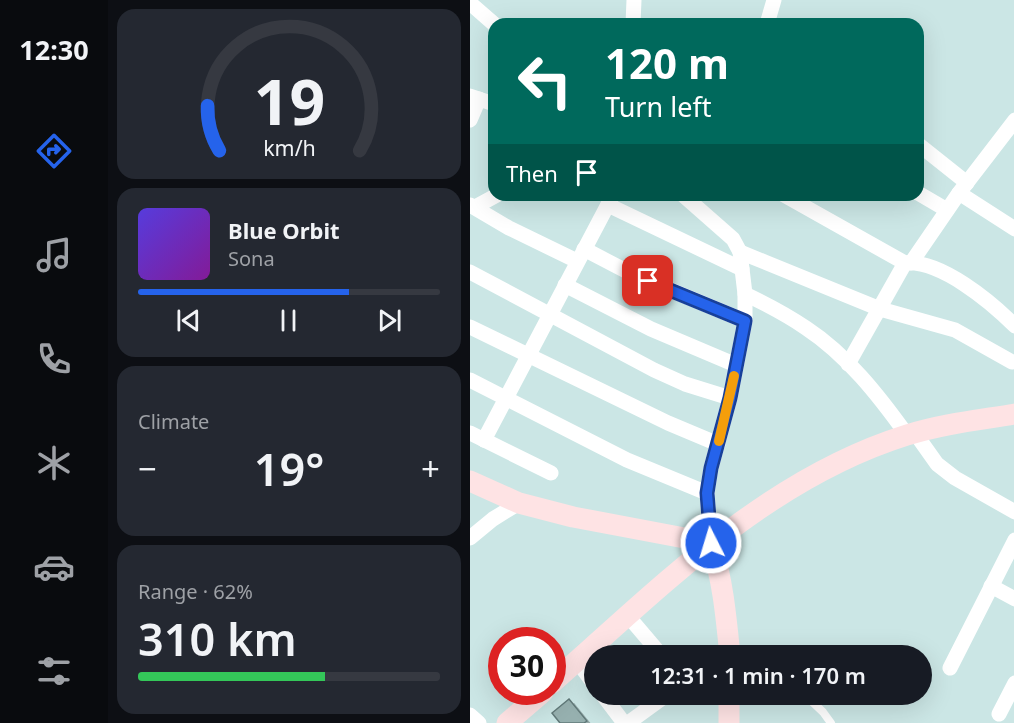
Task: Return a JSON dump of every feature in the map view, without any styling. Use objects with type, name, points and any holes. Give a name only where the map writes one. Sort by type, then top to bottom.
[{"type":"street","points":[[633,18],[634,0]]},
{"type":"street","points":[[768,18],[772,1]]},
{"type":"street","points":[[470,3],[488,19]]},
{"type":"street","points":[[470,120],[481,100]]},
{"type":"street","points":[[848,364],[908,263],[1014,120]]},
{"type":"street","points":[[924,150],[963,188],[1014,229]]},
{"type":"street","points":[[924,197],[947,210]]},
{"type":"street","points":[[473,206],[488,199]]},
{"type":"street","points":[[551,473],[477,436],[507,397],[609,201]]},
{"type":"street","points":[[612,201],[742,269]]},
{"type":"street","points":[[690,201],[733,239],[740,252],[745,294],[745,321],[730,398],[707,493],[711,543],[720,574],[729,645]]},
{"type":"street","points":[[795,201],[908,263],[926,266],[973,289],[1014,326]]},
{"type":"street","points":[[473,206],[509,228],[630,273],[745,321]]},
{"type":"street","points":[[740,252],[880,309],[955,330],[1012,362]]},
{"type":"street","points":[[470,272],[654,370],[685,384],[730,398]]},
{"type":"street","points":[[565,285],[651,329],[736,365]]},
{"type":"street","points":[[745,294],[808,328],[848,364],[937,464],[955,478],[1014,512]]},
{"type":"street","points":[[470,327],[668,423],[718,444]]},
{"type":"street","points":[[470,380],[627,460],[707,493]]},
{"type":"street","points":[[566,671],[711,543],[769,501],[852,455],[911,434],[947,425],[1014,414]]},
{"type":"street","points":[[470,482],[519,503],[573,517],[711,543]]},
{"type":"street","points":[[470,538],[493,519],[519,503]]},
{"type":"street","points":[[950,668],[1014,540]]},
{"type":"street","points":[[991,586],[1014,599]]},
{"type":"street","points":[[628,616],[653,645]]},
{"type":"street","points":[[577,661],[584,670]]},
{"type":"street","points":[[999,714],[1014,683]]},
{"type":"street","points":[[507,723],[528,705]]},
{"type":"street","points":[[611,705],[626,723],[652,705]]},
{"type":"street","points":[[729,723],[730,705]]},
{"type":"street","points":[[470,715],[479,723]]},
{"type":"lane","points":[[816,705],[831,723]]},
{"type":"building","points":[[569,699],[587,721],[560,723],[552,713],[562,705],[566,705]]},
{"type":"slow traffic","points":[[719,441],[734,376]]},
{"type":"route","points":[[648,281],[745,321],[730,398],[711,468],[707,493],[711,543]]}]
